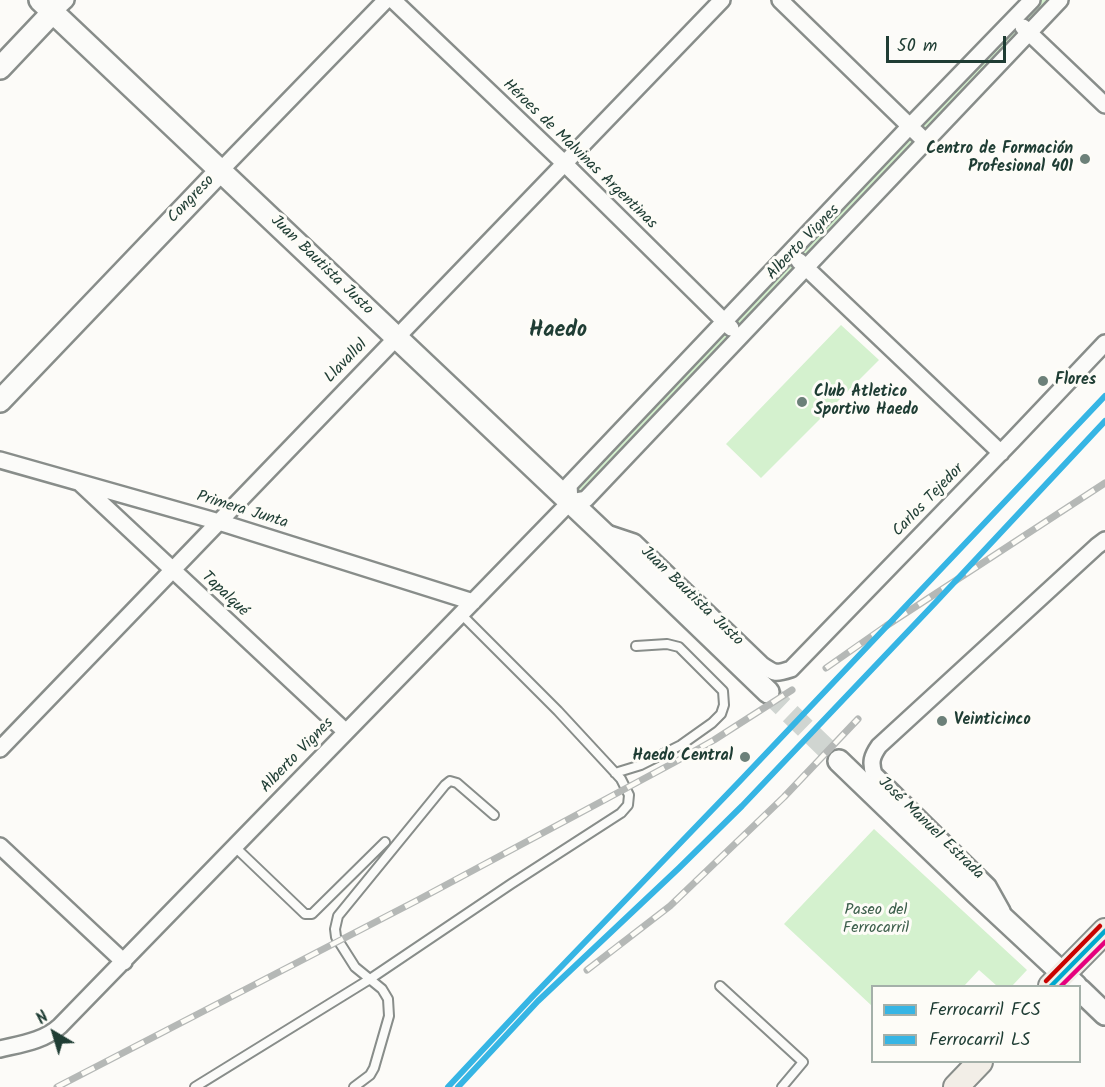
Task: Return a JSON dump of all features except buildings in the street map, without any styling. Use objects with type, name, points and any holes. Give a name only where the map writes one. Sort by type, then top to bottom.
[{"type":"main road","points":[[1067,984],[1105,931]]},
{"type":"main road","points":[[956,1087],[979,1063]]},
{"type":"street","name":"Congreso","points":[[0,401],[386,0]]},
{"type":"street","name":"Héroes de Malvinas Argentinas","points":[[393,0],[564,163],[740,336]]},
{"type":"street","name":"Llavallol","points":[[0,749],[722,0]]},
{"type":"street","points":[[780,0],[926,142]]},
{"type":"street","name":"Alberto Vignes","points":[[570,502],[570,485],[1032,0]]},
{"type":"street","name":"Alberto Vignes","points":[[0,1049],[51,1034],[124,962],[570,502],[586,499],[1060,0]]},
{"type":"street","name":"Juan Bautista Justo","points":[[53,4],[221,170],[634,563],[771,682]]},
{"type":"street","points":[[0,68],[53,4]]},
{"type":"street","points":[[1014,19],[1105,105]]},
{"type":"street","points":[[790,253],[1001,453]]},
{"type":"street","name":"Carlos Tejedor","points":[[771,682],[782,672],[791,669],[1105,344]]},
{"type":"street","name":"Primera Junta","points":[[0,460],[219,522],[473,602]]},
{"type":"street","name":"Tapalqué","points":[[79,482],[346,732]]},
{"type":"street","name":"Juan Bautista Justo","points":[[602,532],[634,542],[762,665],[771,682]]},
{"type":"street","name":"José Manuel Estrada","points":[[1009,924],[988,886],[874,774],[870,764],[879,746],[1102,547]]},
{"type":"street","name":"José Manuel Estrada","points":[[839,761],[1009,924],[1067,984]]},
{"type":"street","points":[[0,846],[124,962]]},
{"type":"street","name":"José Manuel Estrada","points":[[1081,995],[1105,1014]]},
{"type":"lane","points":[[195,1087],[370,979],[510,884],[621,813],[628,805],[629,795],[621,779],[558,711],[461,614]]},
{"type":"lane","points":[[615,773],[641,765],[681,745],[712,723],[721,714],[724,705],[723,691],[679,647],[667,644],[636,646]]},
{"type":"lane","points":[[354,1087],[370,1075],[374,1068],[389,1016],[388,999],[382,989],[355,967],[336,937],[335,928],[338,916],[450,781],[457,783],[494,815]]},
{"type":"lane","points":[[235,847],[306,914],[312,914],[385,842]]},
{"type":"lane","points":[[720,986],[803,1062],[782,1087]]},
{"type":"green space","points":[[1039,0],[1054,0],[585,490],[578,491],[576,488]]},
{"type":"green space","name":"Club Atletico Sportivo Haedo","points":[[841,325],[879,360],[761,478],[726,444]]},
{"type":"green space","name":"Paseo del Ferrocarril","points":[[874,829],[1027,970],[1013,985],[996,985],[979,970],[965,985],[871,985],[871,1005],[784,924]]},
{"type":"tunnel","points":[[768,692],[839,761]]},
{"type":"railway","points":[[826,668],[886,626],[1105,483]]},
{"type":"railway","points":[[57,1087],[416,901],[675,762],[792,690]]},
{"type":"railway","points":[[587,970],[670,906],[784,797],[858,719]]},
{"type":"rail line","name":"FCS","points":[[448,1087],[1105,396]]},
{"type":"rail line","name":"LS","points":[[458,1087],[538,1001],[742,806],[1105,421]]},
{"type":"transit line","points":[[1046,981],[1100,926]]},
{"type":"transit line","points":[[1052,985],[1105,931]]},
{"type":"transit line","points":[[1062,985],[1105,942]]},
{"type":"place","name":"Centro de Formación Profesional 401","points":[[1085,159]]},
{"type":"place","name":"Flores","points":[[1043,381]]},
{"type":"place","name":"Club Atletico Sportivo Haedo","points":[[802,402]]},
{"type":"place","name":"Veinticinco","points":[[942,721]]},
{"type":"place","name":"Haedo Central","points":[[745,757]]},
{"type":"district","name":"Haedo","points":[[558,332]]}]
